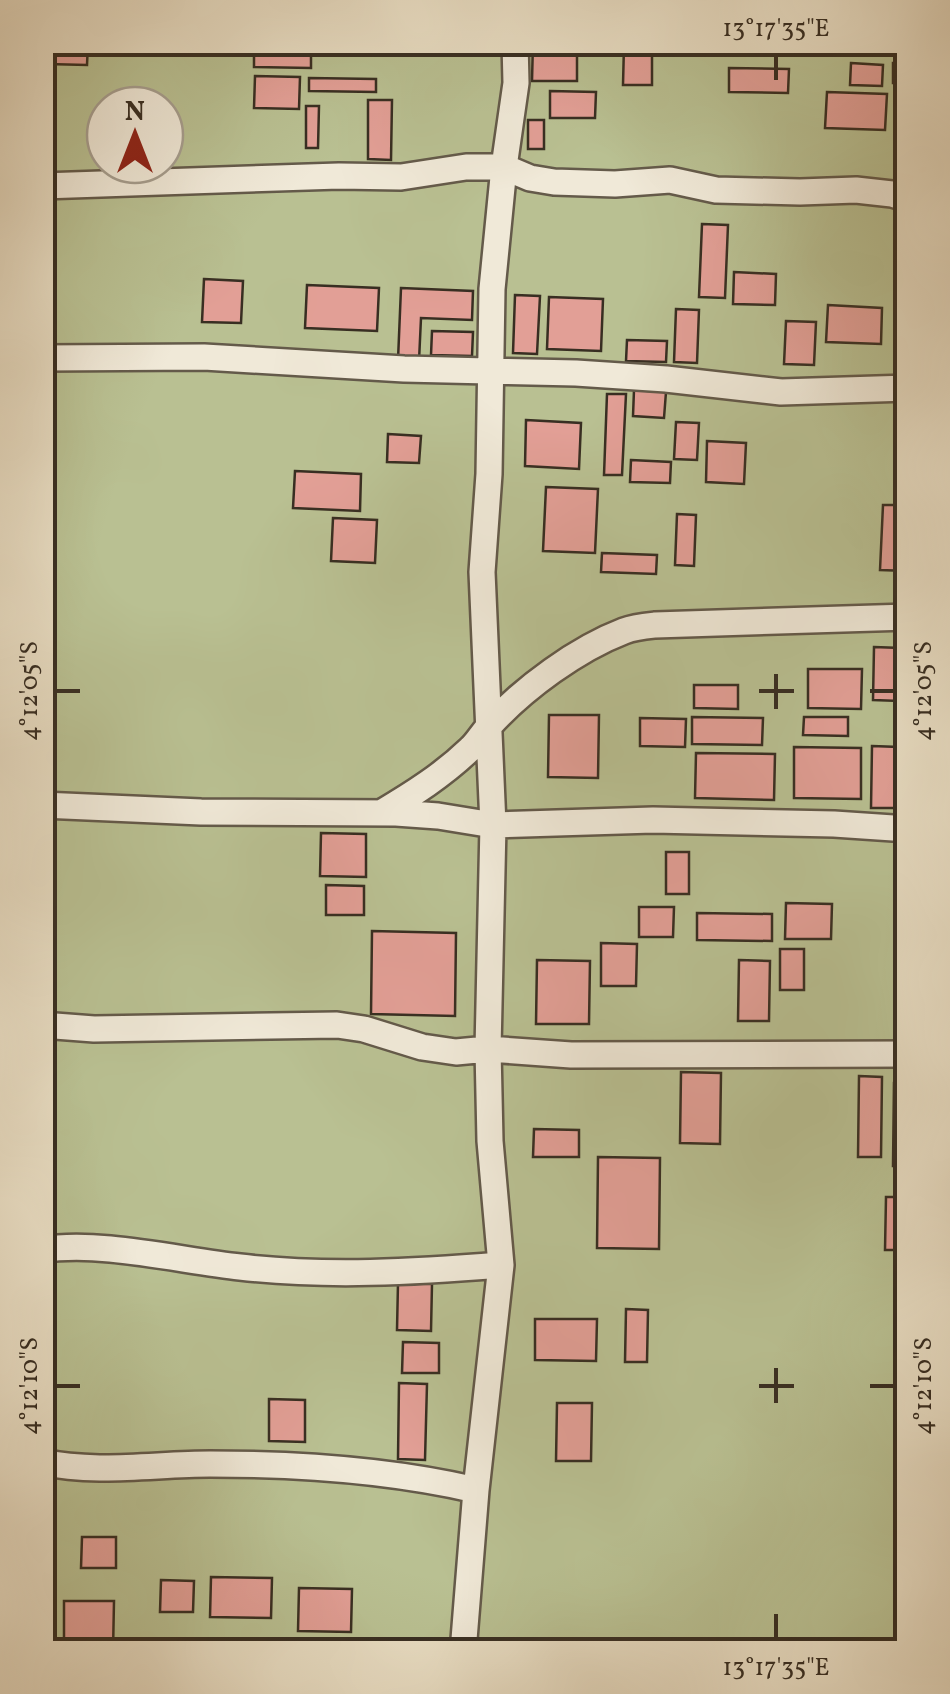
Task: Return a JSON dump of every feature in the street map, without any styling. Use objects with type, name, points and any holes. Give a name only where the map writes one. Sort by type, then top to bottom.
[{"type":"street","points":[[463,1652],[501,1265],[490,1141],[493,825],[482,572],[489,474],[492,289],[516,83],[516,42]]},
{"type":"street","points":[[42,186],[401,177],[466,166],[504,167],[530,178],[554,182],[615,184],[670,180],[716,190],[856,190],[908,199]]},
{"type":"street","points":[[42,358],[204,357],[300,364],[576,372],[781,392],[908,388]]},
{"type":"street","points":[[381,813],[448,769],[490,725],[550,673],[586,649],[629,629],[908,617]]},
{"type":"street","points":[[42,805],[201,812],[381,813],[438,816],[493,825],[653,820],[908,829]]},
{"type":"street","points":[[42,1025],[94,1029],[337,1025],[456,1052],[488,1049],[572,1055],[908,1054]]},
{"type":"street","points":[[42,1250],[111,1250],[244,1268],[313,1272],[501,1265]]},
{"type":"street","points":[[42,1462],[80,1467],[211,1464],[311,1468],[387,1475],[476,1490]]},
{"type":"green space","points":[[43,43],[907,43],[907,1651],[43,1651]]},
{"type":"building","points":[[48,42],[88,42],[87,65],[47,64]]},
{"type":"building","points":[[533,42],[577,42],[577,81],[532,81]]},
{"type":"building","points":[[254,44],[311,45],[311,68],[254,67]]},
{"type":"building","points":[[624,45],[652,46],[652,85],[623,85]]},
{"type":"building","points":[[851,63],[883,65],[882,86],[850,85]]},
{"type":"building","points":[[893,63],[908,64],[908,83],[893,83]]},
{"type":"building","points":[[729,68],[789,69],[788,93],[729,92]]},
{"type":"building","points":[[255,76],[300,77],[299,109],[254,108]]},
{"type":"building","points":[[309,78],[376,79],[376,92],[309,91]]},
{"type":"building","points":[[550,91],[596,92],[595,118],[550,118]]},
{"type":"building","points":[[827,92],[887,94],[885,130],[825,128]]},
{"type":"building","points":[[368,100],[392,100],[391,160],[368,159]]},
{"type":"building","points":[[306,106],[319,106],[318,148],[306,148]]},
{"type":"building","points":[[528,120],[544,120],[544,149],[528,149]]},
{"type":"building","points":[[901,136],[908,136],[908,177],[899,177]]},
{"type":"building","points":[[702,224],[728,225],[725,298],[699,297]]},
{"type":"building","points":[[734,272],[776,274],[775,305],[733,304]]},
{"type":"building","points":[[204,279],[243,281],[241,323],[202,322]]},
{"type":"building","points":[[307,285],[379,288],[377,331],[305,328]]},
{"type":"building","points":[[401,288],[473,291],[472,320],[421,318],[419,361],[398,360]]},
{"type":"building","points":[[515,295],[540,296],[537,354],[513,353]]},
{"type":"building","points":[[549,297],[603,299],[601,351],[547,349]]},
{"type":"building","points":[[828,305],[882,308],[881,344],[826,342]]},
{"type":"building","points":[[676,309],[699,310],[697,363],[674,362]]},
{"type":"building","points":[[786,321],[816,322],[814,365],[784,364]]},
{"type":"building","points":[[432,331],[473,332],[472,356],[431,355]]},
{"type":"building","points":[[627,340],[667,341],[666,362],[626,361]]},
{"type":"building","points":[[634,390],[666,392],[664,418],[633,416]]},
{"type":"building","points":[[607,394],[626,394],[622,475],[604,475]]},
{"type":"building","points":[[526,420],[581,423],[579,469],[525,466]]},
{"type":"building","points":[[676,422],[699,423],[697,460],[674,459]]},
{"type":"building","points":[[388,434],[421,436],[419,463],[387,462]]},
{"type":"building","points":[[707,441],[746,443],[744,484],[706,482]]},
{"type":"building","points":[[631,460],[671,462],[670,483],[630,482]]},
{"type":"building","points":[[42,464],[51,465],[49,521],[42,521]]},
{"type":"building","points":[[295,471],[361,474],[360,511],[293,508]]},
{"type":"building","points":[[546,487],[598,489],[595,553],[543,551]]},
{"type":"building","points":[[883,505],[908,505],[908,571],[880,570]]},
{"type":"building","points":[[677,514],[696,515],[694,566],[675,565]]},
{"type":"building","points":[[333,518],[377,520],[375,563],[331,561]]},
{"type":"building","points":[[602,553],[657,555],[656,574],[601,572]]},
{"type":"building","points":[[874,647],[901,648],[900,701],[873,700]]},
{"type":"building","points":[[808,669],[862,669],[861,709],[808,708]]},
{"type":"building","points":[[694,685],[738,685],[738,709],[694,708]]},
{"type":"building","points":[[549,715],[599,715],[598,778],[548,777]]},
{"type":"building","points":[[692,717],[763,718],[762,745],[692,744]]},
{"type":"building","points":[[804,717],[848,717],[848,736],[803,735]]},
{"type":"building","points":[[640,718],[686,719],[685,747],[640,746]]},
{"type":"building","points":[[872,746],[899,747],[898,808],[871,808]]},
{"type":"building","points":[[794,747],[861,748],[861,799],[794,798]]},
{"type":"building","points":[[696,753],[775,754],[774,800],[695,798]]},
{"type":"building","points":[[321,833],[366,834],[366,877],[320,876]]},
{"type":"building","points":[[666,852],[689,852],[689,894],[666,894]]},
{"type":"building","points":[[326,885],[364,886],[364,915],[326,915]]},
{"type":"building","points":[[786,903],[832,904],[831,939],[785,939]]},
{"type":"building","points":[[639,907],[674,907],[673,937],[639,937]]},
{"type":"building","points":[[697,913],[772,914],[772,941],[697,940]]},
{"type":"building","points":[[372,931],[456,933],[455,1016],[371,1014]]},
{"type":"building","points":[[601,943],[637,944],[636,986],[601,986]]},
{"type":"building","points":[[780,949],[804,949],[804,990],[780,990]]},
{"type":"building","points":[[537,960],[590,961],[589,1024],[536,1024]]},
{"type":"building","points":[[739,960],[770,961],[769,1021],[738,1021]]},
{"type":"building","points":[[681,1072],[721,1073],[720,1144],[680,1143]]},
{"type":"building","points":[[859,1076],[882,1077],[881,1157],[858,1157]]},
{"type":"building","points":[[894,1083],[908,1083],[908,1166],[893,1166]]},
{"type":"building","points":[[534,1129],[579,1130],[579,1157],[533,1157]]},
{"type":"building","points":[[598,1157],[660,1158],[659,1249],[597,1248]]},
{"type":"building","points":[[886,1197],[908,1197],[908,1250],[885,1250]]},
{"type":"building","points":[[398,1283],[432,1284],[431,1331],[397,1330]]},
{"type":"building","points":[[626,1309],[648,1310],[647,1362],[625,1362]]},
{"type":"building","points":[[535,1319],[597,1319],[596,1361],[535,1360]]},
{"type":"building","points":[[403,1342],[439,1343],[439,1373],[402,1373]]},
{"type":"building","points":[[399,1383],[427,1384],[425,1460],[398,1459]]},
{"type":"building","points":[[269,1399],[305,1400],[305,1442],[269,1441]]},
{"type":"building","points":[[557,1403],[592,1403],[591,1461],[556,1461]]},
{"type":"building","points":[[82,1537],[116,1537],[116,1568],[81,1568]]},
{"type":"building","points":[[211,1577],[272,1578],[271,1618],[210,1617]]},
{"type":"building","points":[[161,1580],[194,1581],[193,1612],[160,1612]]},
{"type":"building","points":[[299,1588],[352,1589],[351,1632],[298,1631]]},
{"type":"building","points":[[64,1601],[114,1601],[113,1652],[64,1652]]}]
